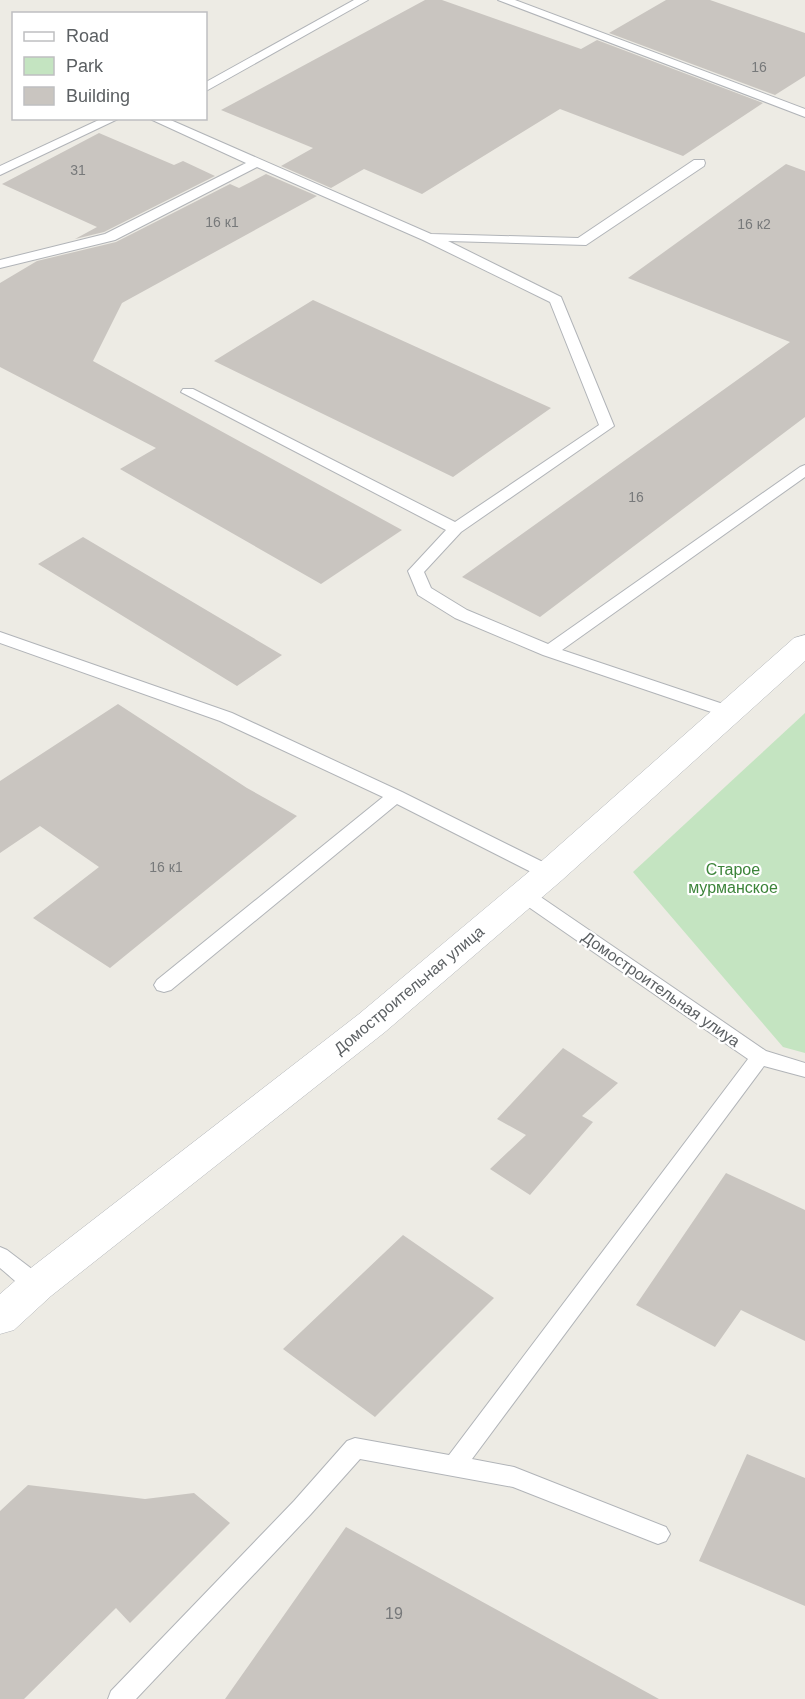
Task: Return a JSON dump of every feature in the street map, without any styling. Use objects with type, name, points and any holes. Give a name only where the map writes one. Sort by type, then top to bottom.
[{"type":"street","name":"Домостроительная улица","points":[[0,1318],[37,1285],[372,1023],[536,884],[805,645]]},
{"type":"lane","points":[[207,86],[362,0]]},
{"type":"lane","points":[[504,0],[805,113]]},
{"type":"lane","points":[[0,171],[110,120]]},
{"type":"lane","points":[[159,120],[428,237],[556,300],[608,426],[456,529],[416,571],[424,591],[461,614],[549,651],[729,712]]},
{"type":"lane","points":[[0,264],[110,237],[256,163]]},
{"type":"lane","points":[[428,237],[581,242],[699,163]]},
{"type":"lane","points":[[188,392],[456,529]]},
{"type":"lane","points":[[549,651],[805,470]]},
{"type":"lane","name":"Домостроительная улиуа","points":[[0,637],[226,717],[396,796],[536,884],[760,1057],[805,1070]]},
{"type":"lane","points":[[164,985],[396,796]]},
{"type":"lane","points":[[455,1466],[760,1057]]},
{"type":"lane","points":[[0,1256],[37,1285]]},
{"type":"lane","points":[[120,1699],[302,1508],[355,1448],[514,1477],[658,1534]]},
{"type":"green space","name":"Старое мурманское","points":[[805,713],[805,1053],[783,1047],[633,872]]},
{"type":"building","points":[[425,0],[442,0],[581,49],[597,40],[763,103],[683,156],[560,109],[422,194],[364,169],[331,188],[281,166],[313,148],[221,110]]},
{"type":"building","points":[[666,0],[710,0],[805,33],[805,76],[775,95],[609,33]]},
{"type":"building","points":[[99,133],[174,165],[183,161],[215,176],[104,232],[75,239],[97,227],[2,184]]},
{"type":"building","points":[[786,164],[805,171],[805,417],[540,617],[462,577],[790,342],[628,278]]},
{"type":"building","points":[[266,174],[317,196],[122,303],[93,361],[402,530],[321,584],[120,469],[156,448],[0,367],[0,283],[37,261],[116,242],[230,184],[239,188]]},
{"type":"building","points":[[313,300],[551,408],[453,477],[214,361]]},
{"type":"building","points":[[83,537],[282,655],[237,686],[38,564]]},
{"type":"building","points":[[118,704],[247,788],[297,816],[110,968],[33,918],[99,867],[40,826],[0,853],[0,781]]},
{"type":"building","points":[[563,1048],[618,1083],[582,1116],[593,1122],[530,1195],[490,1169],[526,1135],[497,1119]]},
{"type":"building","points":[[726,1173],[805,1210],[805,1341],[741,1310],[715,1347],[636,1305]]},
{"type":"building","points":[[403,1235],[494,1298],[375,1417],[283,1349]]},
{"type":"building","points":[[747,1454],[805,1478],[805,1606],[699,1561]]},
{"type":"building","points":[[28,1485],[145,1499],[194,1493],[230,1523],[130,1623],[116,1608],[24,1699],[0,1699],[0,1511]]},
{"type":"building","points":[[346,1527],[659,1699],[225,1699]]}]
